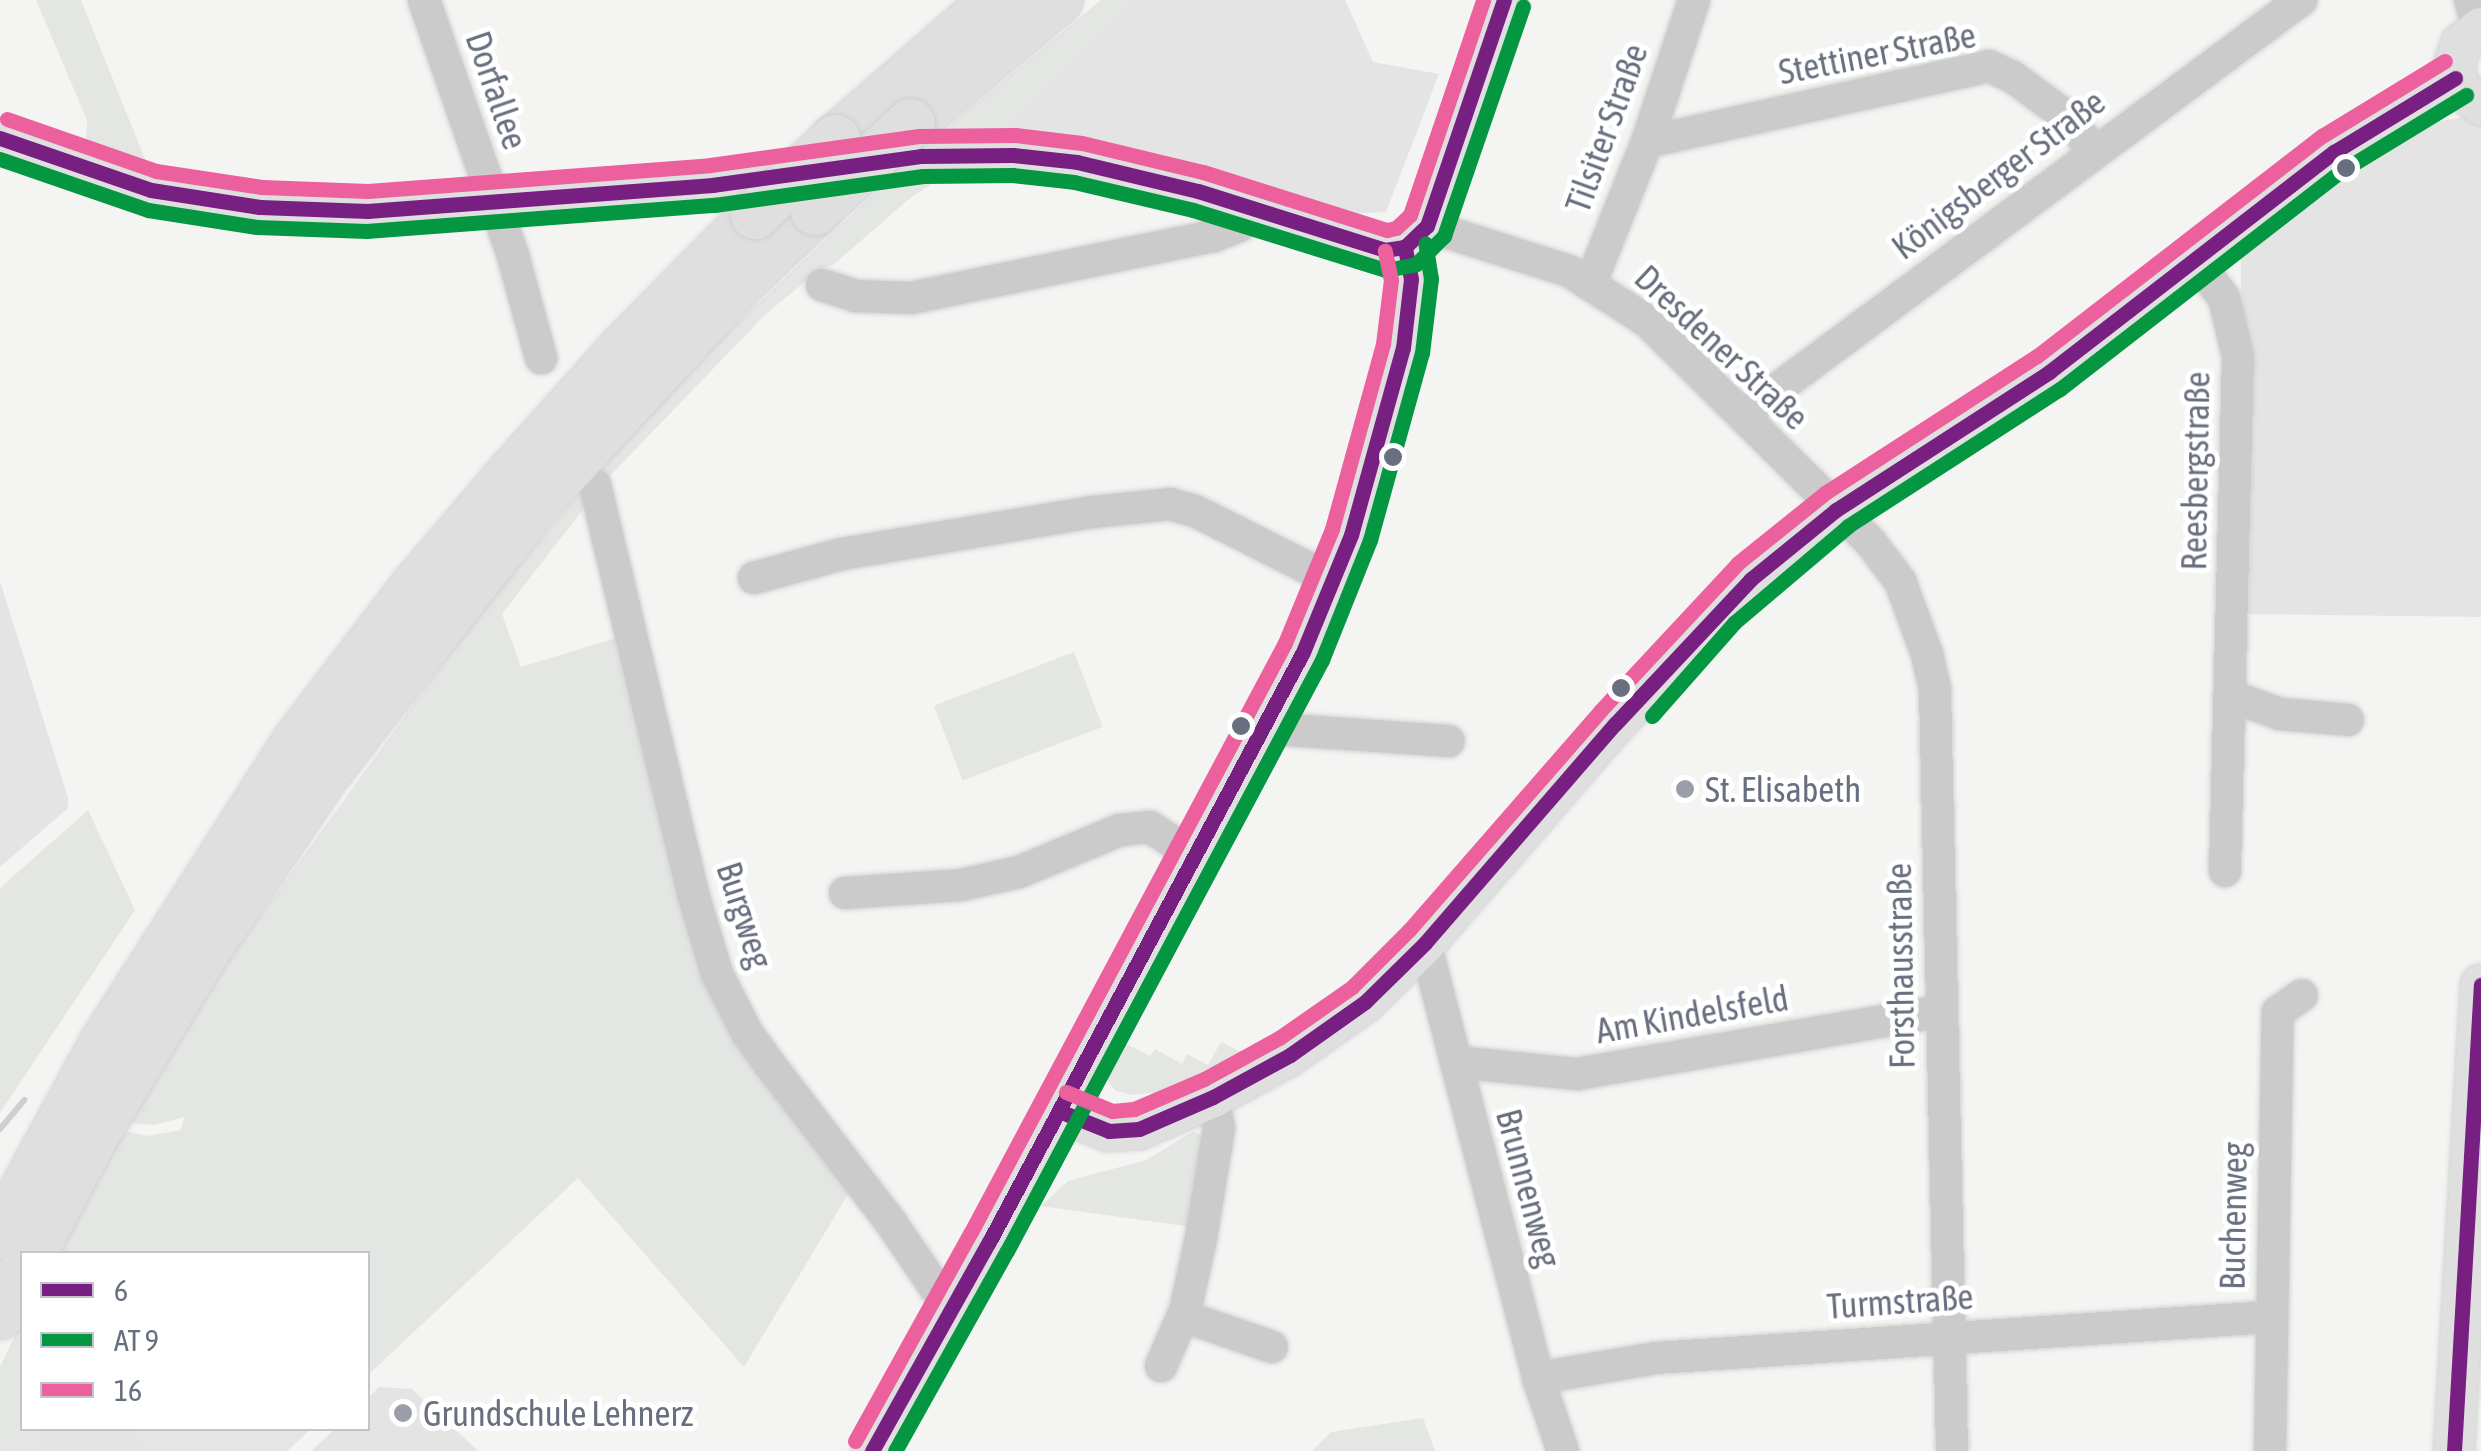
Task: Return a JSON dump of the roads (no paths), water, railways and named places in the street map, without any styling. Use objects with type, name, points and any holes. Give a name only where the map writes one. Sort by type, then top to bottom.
[{"type":"highway","points":[[0,1234],[77,1129],[286,758],[415,588],[622,350],[755,215],[836,138],[996,0]]},
{"type":"highway","points":[[122,1051],[438,623],[589,443],[815,211],[911,123],[1058,0]]},
{"type":"highway","points":[[33,1251],[77,1129]]},
{"type":"highway","points":[[0,1315],[20,1276]]},
{"type":"main road","points":[[872,1451],[1269,722],[1334,580],[1362,500],[1404,348],[1416,237],[1504,0]]},
{"type":"main road","points":[[1059,1111],[1109,1131],[1125,1131],[1167,1118],[1213,1097],[1329,1029],[1365,1002],[1425,943],[1721,608],[1836,510],[2049,372],[2334,152],[2468,91],[2456,54],[2477,19]]},
{"type":"main road","points":[[0,138],[84,170],[193,199],[260,208],[368,212],[712,185],[922,156],[1013,154],[1122,172],[1385,250],[1416,237]]},
{"type":"main road","points":[[2454,1451],[2481,985]]},
{"type":"street","name":"Dorfallee","points":[[424,0],[541,358]]},
{"type":"street","name":"Tilsiter Straße","points":[[1591,282],[1647,142],[1694,0]]},
{"type":"street","name":"Königsberger Straße","points":[[1745,413],[2301,0]]},
{"type":"street","name":"Stettiner Straße","points":[[1647,142],[1990,66],[2013,77],[2063,114],[2095,150]]},
{"type":"street","points":[[822,285],[855,296],[911,298],[1214,236],[1239,226],[1251,208]]},
{"type":"street","name":"Dresdener Straße","points":[[1416,237],[1591,282],[1646,321],[1745,413],[1836,510]]},
{"type":"street","name":"Reesbergstraße","points":[[2195,258],[2224,298],[2238,356],[2225,871]]},
{"type":"street","name":"Burgweg","points":[[595,485],[692,894],[717,974],[747,1033],[936,1289],[954,1306]]},
{"type":"street","points":[[754,578],[842,554],[1093,512],[1170,504],[1208,517],[1334,580]]},
{"type":"street","name":"Forsthausstraße","points":[[1836,510],[1872,542],[1900,581],[1927,654],[1935,690],[1952,1451]]},
{"type":"street","points":[[2231,696],[2280,714],[2348,720]]},
{"type":"street","points":[[1269,722],[1290,730],[1449,741]]},
{"type":"street","points":[[845,893],[980,881],[1019,872],[1120,830],[1135,828],[1150,827],[1196,857]]},
{"type":"street","name":"Brunnenweg","points":[[1425,943],[1538,1378],[1563,1451]]},
{"type":"street","name":"Buchenweg","points":[[2270,1451],[2278,1012],[2302,995]]},
{"type":"street","name":"Am Kindelsfeld","points":[[1456,1062],[1577,1074],[1940,1011]]},
{"type":"street","points":[[1161,1366],[1183,1316],[1219,1128],[1213,1097]]},
{"type":"street","points":[[1183,1316],[1272,1347]]},
{"type":"street","name":"Turmstraße","points":[[1538,1378],[1656,1358],[2270,1317]]},
{"type":"waterway","points":[[0,1129],[24,1100]]},
{"type":"place","name":"St. Elisabeth","points":[[1685,789]]},
{"type":"place","name":"Grundschule Lehnerz","points":[[403,1413]]}]
